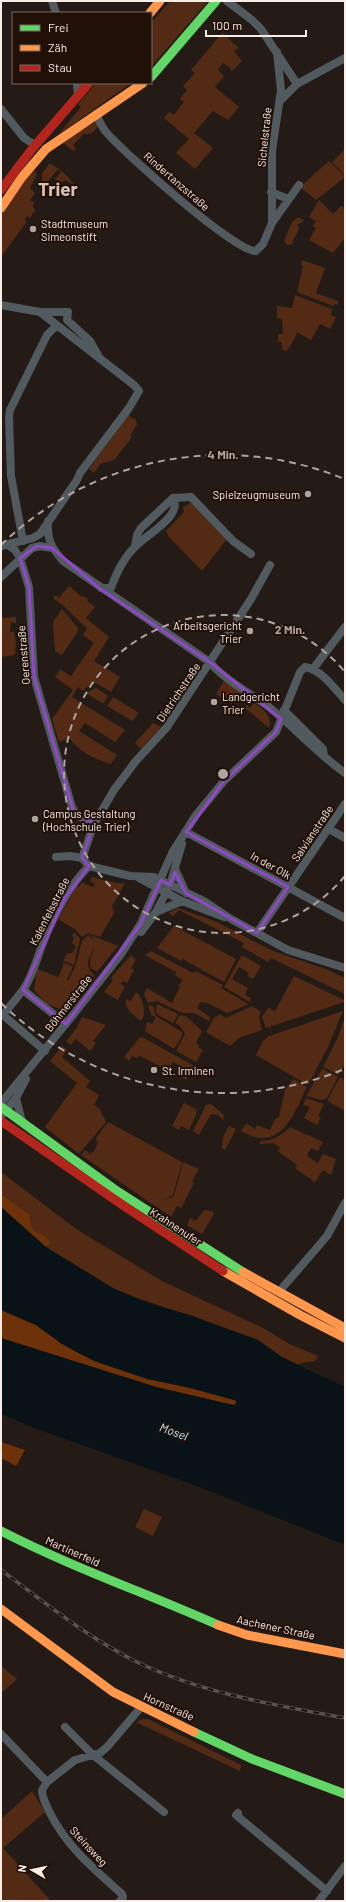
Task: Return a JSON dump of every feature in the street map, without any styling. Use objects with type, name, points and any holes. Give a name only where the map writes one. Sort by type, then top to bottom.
[{"type":"main road","points":[[151,12],[160,1]]},
{"type":"main road","points":[[152,75],[216,1]]},
{"type":"main road","points":[[1,190],[35,145],[88,84]]},
{"type":"main road","points":[[1,208],[22,177],[46,148],[141,84]]},
{"type":"main road","points":[[35,145],[46,148]]},
{"type":"main road","name":"Krahnenufer","points":[[2,1109],[115,1190],[199,1245],[302,1308],[345,1328]]},
{"type":"main road","name":"Krahnenufer","points":[[1,1121],[103,1193],[241,1282],[293,1313],[345,1338]]},
{"type":"main road","name":"Martinerfeld","points":[[1,1531],[24,1543],[136,1591]]},
{"type":"main road","name":"Aachener Straße","points":[[136,1591],[233,1631],[345,1654]]},
{"type":"main road","name":"Hornstraße","points":[[1,1609],[113,1692],[141,1707],[186,1726],[252,1759],[345,1794]]},
{"type":"street","points":[[52,1],[56,12]]},
{"type":"street","points":[[227,1],[252,20],[277,52],[297,84]]},
{"type":"street","points":[[277,52],[281,90],[280,102]]},
{"type":"street","name":"Sichelstraße","points":[[257,253],[263,244],[272,223],[270,192],[272,151],[280,102],[297,84],[345,58]]},
{"type":"street","points":[[77,84],[78,96]]},
{"type":"street","points":[[1,109],[24,138],[35,145]]},
{"type":"street","name":"Rindertanzstraße","points":[[96,114],[106,132],[174,194],[232,240],[257,253]]},
{"type":"street","points":[[272,223],[298,185]]},
{"type":"street","points":[[270,192],[288,199]]},
{"type":"street","points":[[1,305],[40,312],[68,312],[67,320],[90,341],[100,358]]},
{"type":"street","points":[[4,545],[23,541],[40,534],[75,484],[80,473],[129,408],[139,391],[100,358],[40,312]]},
{"type":"street","points":[[23,541],[11,476],[9,417],[47,335],[57,325]]},
{"type":"street","points":[[99,588],[111,588],[135,546],[137,535],[141,528],[173,498],[191,497],[233,541],[251,554]]},
{"type":"street","points":[[48,521],[47,529],[52,548],[63,561],[99,588],[118,599],[211,663],[214,667],[269,708],[345,773]]},
{"type":"street","name":"Oerenstraße","points":[[4,545],[15,550],[20,558],[30,586],[34,677],[74,813],[78,817],[94,824]]},
{"type":"street","points":[[1,577],[32,548],[37,546],[52,548]]},
{"type":"street","name":"Dietrichstraße","points":[[82,858],[94,824],[124,776],[163,732],[211,663],[251,600],[270,565]]},
{"type":"street","points":[[114,581],[113,591],[118,599]]},
{"type":"street","name":"Böhmerstraße","points":[[2,1109],[32,1066],[121,954],[140,925],[172,852],[196,815],[224,781],[276,732],[298,675],[309,668],[345,626]]},
{"type":"street","points":[[309,668],[333,686],[345,700]]},
{"type":"street","points":[[284,710],[323,749],[324,756]]},
{"type":"street","name":"Salvianstraße","points":[[257,933],[345,804]]},
{"type":"street","points":[[329,829],[345,838]]},
{"type":"street","name":"Böhmerstraße","points":[[121,954],[132,943],[156,912],[170,885],[186,832]]},
{"type":"street","name":"In der Olk","points":[[186,832],[345,918]]},
{"type":"street","points":[[56,857],[70,856],[82,858],[89,866],[138,877],[154,877],[210,904],[231,919],[295,953],[345,968]]},
{"type":"street","name":"Kalenfelsstraße","points":[[45,1051],[3,1015],[23,990],[32,975],[48,932],[62,905],[78,877],[89,866]]},
{"type":"street","points":[[175,869],[186,893]]},
{"type":"street","points":[[138,877],[182,901],[231,919]]},
{"type":"street","points":[[156,912],[182,901]]},
{"type":"street","points":[[23,990],[66,1024]]},
{"type":"street","points":[[1,1096],[13,1095],[22,1122]]},
{"type":"street","points":[[283,1287],[328,1236],[345,1203]]},
{"type":"street","points":[[1,1734],[47,1782],[75,1760],[100,1753],[108,1746],[141,1707]]},
{"type":"street","points":[[65,1726],[93,1755],[164,1812]]},
{"type":"street","name":"Steinsweg","points":[[47,1782],[42,1790],[42,1797],[58,1829],[71,1847],[122,1894],[123,1897],[120,1901]]},
{"type":"street","points":[[238,1813],[236,1815],[327,1891]]},
{"type":"street","points":[[319,1901],[345,1866]]},
{"type":"highlighted area","points":[[37,546],[52,548],[99,588],[211,663],[281,719],[276,732],[224,781],[186,832],[288,887],[257,933],[186,893],[175,872],[170,885],[161,880],[140,925],[66,1024],[23,990],[65,898],[89,866],[82,858],[94,823],[74,813],[34,677],[29,587],[20,558]]},
{"type":"shaded area","points":[[170,1],[208,1],[152,66],[152,22]]},
{"type":"shaded area","points":[[222,33],[239,48],[234,51],[242,61],[232,71],[223,63],[218,70],[224,76],[215,87],[239,107],[228,120],[213,111],[194,133],[213,148],[195,169],[176,153],[189,139],[164,118],[169,112],[174,115],[184,102],[180,99],[187,90],[183,86],[195,73],[191,70]]},
{"type":"shaded area","points":[[95,84],[130,84],[58,135],[81,107],[78,104]]},
{"type":"shaded area","points":[[95,122],[100,125],[91,134],[89,133],[87,135],[84,133],[73,145],[76,148],[73,151],[62,142]]},
{"type":"shaded area","points":[[345,149],[345,176],[332,162]]},
{"type":"shaded area","points":[[329,161],[345,177],[316,200],[300,187]]},
{"type":"shaded area","points":[[50,163],[62,171],[71,180],[76,188],[72,192],[70,190],[72,184],[65,180],[60,184],[55,179],[61,172],[58,169],[45,185],[42,182],[42,173]]},
{"type":"shaded area","points":[[33,169],[37,174],[30,188],[35,193],[30,200],[34,202],[33,207],[35,210],[30,218],[27,216],[25,219],[27,221],[1,257],[1,214]]},
{"type":"shaded area","points":[[319,200],[333,214],[341,206],[345,208],[345,238],[333,253],[309,240],[316,228],[313,226],[316,221],[309,217]]},
{"type":"shaded area","points":[[298,217],[304,220],[302,223],[297,224],[299,229],[291,245],[287,245],[284,241],[292,222]]},
{"type":"shaded area","points":[[302,260],[325,268],[316,293],[338,301],[338,305],[334,304],[333,306],[297,292],[303,266],[301,265]]},
{"type":"shaded area","points":[[295,295],[332,309],[331,315],[336,317],[330,329],[320,324],[311,340],[297,332],[287,351],[282,350],[282,342],[278,342],[278,334],[283,334],[282,319],[277,318],[277,306],[292,308]]},
{"type":"shaded area","points":[[129,414],[132,419],[135,418],[137,424],[130,436],[132,437],[114,460],[100,464],[94,473],[89,469]]},
{"type":"shaded area","points":[[192,502],[227,539],[202,571],[169,537],[166,531],[184,512],[183,507]]},
{"type":"shaded area","points":[[69,586],[82,597],[83,596],[88,599],[87,601],[95,607],[86,618],[109,637],[94,661],[120,677],[111,692],[96,683],[83,691],[78,687],[72,697],[125,730],[115,742],[85,723],[79,731],[117,755],[111,764],[88,754],[73,743],[69,738],[59,742],[52,719],[73,690],[55,677],[60,669],[71,676],[94,643],[83,635],[87,629],[64,606],[53,598],[56,595],[59,598]]},
{"type":"shaded area","points":[[62,609],[78,628],[78,631],[62,655],[55,651],[53,622]]},
{"type":"shaded area","points":[[16,617],[16,623],[11,622],[10,632],[14,632],[16,644],[15,655],[2,657],[2,659],[1,618]]},
{"type":"shaded area","points":[[224,681],[244,695],[239,703],[234,700],[231,704],[216,694]]},
{"type":"shaded area","points":[[96,688],[108,696],[103,704],[86,693]]},
{"type":"shaded area","points":[[113,697],[139,713],[132,721],[107,706]]},
{"type":"shaded area","points":[[254,703],[268,716],[270,720],[269,728],[244,707],[247,705],[250,708]]},
{"type":"shaded area","points":[[153,723],[161,727],[141,749],[135,743]]},
{"type":"shaded area","points":[[92,877],[116,883],[125,883],[112,906],[114,913],[100,937],[88,933],[82,937],[76,930],[58,919],[77,886],[79,887],[82,882],[93,887],[95,884],[90,881]]},
{"type":"shaded area","points":[[178,908],[217,922],[273,951],[326,969],[345,978],[345,994],[271,958],[268,962],[242,947],[244,943],[179,910],[173,916],[168,913]]},
{"type":"shaded area","points":[[174,926],[236,959],[224,982],[183,959],[181,961],[157,948]]},
{"type":"shaded area","points":[[74,932],[80,939],[74,965],[63,961],[68,953],[72,953],[76,946],[72,943],[74,938],[72,936]]},
{"type":"shaded area","points":[[88,935],[95,942],[94,949],[88,961],[88,966],[95,975],[65,1011],[47,1004],[34,990],[37,969],[58,977],[63,967],[63,962],[73,967],[67,980],[68,981],[75,967],[82,941]]},
{"type":"shaded area","points":[[90,935],[118,946],[97,972],[93,969],[92,970],[90,965],[95,944],[94,939]]},
{"type":"shaded area","points":[[151,951],[193,973],[195,971],[223,985],[221,988],[248,1004],[227,1013],[210,1004],[200,1002],[197,1008],[210,1017],[209,1021],[194,1013],[182,1013],[157,1001],[148,1003],[144,994],[147,988],[172,1003],[180,987],[178,986],[183,980],[175,975],[176,972],[145,955]]},
{"type":"shaded area","points":[[131,955],[136,960],[131,968],[134,970],[127,983],[122,981],[121,984],[125,987],[118,1000],[104,992],[113,980],[111,978]]},
{"type":"shaded area","points":[[242,955],[261,966],[253,979],[247,976],[249,973],[239,967],[232,979],[248,988],[245,995],[251,998],[250,1002],[224,987]]},
{"type":"shaded area","points":[[294,976],[344,1000],[344,1002],[266,1028],[262,1017],[268,1008],[275,1011]]},
{"type":"shaded area","points":[[136,992],[141,998],[144,1010],[141,1021],[130,1012],[126,1003],[126,999],[131,1001]]},
{"type":"shaded area","points":[[157,1004],[178,1014],[173,1023],[158,1015],[156,1011]]},
{"type":"shaded area","points":[[148,1005],[153,1006],[156,1016],[182,1032],[182,1036],[174,1049],[145,1031],[147,1022],[152,1024],[156,1017],[151,1015]]},
{"type":"shaded area","points":[[252,1006],[261,1012],[259,1017],[262,1030],[239,1038],[230,1046],[206,1032],[214,1018],[220,1014],[226,1018]]},
{"type":"shaded area","points":[[343,1011],[328,1047],[308,1085],[256,1055],[263,1041],[269,1036]]},
{"type":"shaded area","points":[[180,1015],[186,1016],[202,1031],[196,1043],[199,1045],[198,1047],[203,1050],[196,1062],[176,1051],[185,1034],[181,1027],[175,1023]]},
{"type":"shaded area","points":[[82,1017],[106,1025],[93,1041],[96,1043],[90,1051],[76,1039],[71,1045],[66,1041],[77,1028]]},
{"type":"shaded area","points":[[345,1017],[345,1063],[339,1075],[323,1067],[337,1039]]},
{"type":"shaded area","points":[[142,1037],[194,1066],[186,1080],[176,1074],[180,1066],[173,1062],[168,1070],[140,1056],[137,1058],[132,1056],[129,1061],[124,1057],[139,1038]]},
{"type":"shaded area","points":[[62,1046],[67,1050],[62,1057],[90,1081],[86,1087],[99,1095],[94,1105],[99,1108],[106,1122],[79,1154],[45,1127],[77,1083],[50,1061]]},
{"type":"shaded area","points":[[322,1069],[338,1077],[327,1098],[321,1100],[306,1096]]},
{"type":"shaded area","points":[[340,1077],[345,1080],[345,1111],[329,1102],[328,1099]]},
{"type":"shaded area","points":[[293,1079],[307,1087],[290,1120],[283,1128],[275,1135],[266,1138],[254,1137],[241,1131],[246,1123],[255,1129],[257,1125],[270,1130],[276,1118],[279,1117],[285,1090]]},
{"type":"shaded area","points":[[306,1098],[324,1104],[318,1116],[321,1117],[317,1125],[304,1118],[310,1107],[303,1105]]},
{"type":"shaded area","points":[[184,1103],[196,1109],[196,1115],[189,1130],[181,1126],[179,1130],[172,1126]]},
{"type":"shaded area","points":[[211,1104],[224,1115],[223,1120],[218,1115],[211,1114],[199,1135],[193,1131],[206,1105]]},
{"type":"shaded area","points":[[108,1122],[182,1162],[173,1195],[161,1201],[174,1196],[183,1162],[199,1169],[192,1182],[194,1183],[181,1208],[177,1206],[171,1217],[81,1155],[85,1150],[90,1154],[94,1151],[98,1143],[96,1138]]},
{"type":"shaded area","points":[[229,1126],[236,1129],[225,1150],[222,1148],[223,1137]]},
{"type":"shaded area","points":[[290,1127],[323,1142],[318,1151],[311,1148],[307,1156],[318,1163],[323,1154],[336,1159],[331,1175],[323,1170],[315,1182],[295,1168],[297,1165],[278,1151],[280,1148],[274,1143],[259,1144],[261,1141],[270,1140],[277,1137]]},
{"type":"shaded area","points":[[1,1172],[76,1229],[162,1281],[265,1329],[289,1344],[318,1356],[315,1361],[297,1364],[281,1356],[258,1340],[121,1292],[101,1282],[46,1247],[51,1243],[33,1231],[29,1214],[1,1194]]},
{"type":"shaded area","points":[[1,1194],[29,1214],[33,1231],[45,1236],[51,1243],[46,1247],[1,1207]]},
{"type":"shaded area","points":[[204,1210],[212,1211],[214,1214],[202,1234],[187,1225],[190,1218],[196,1221]]},
{"type":"shaded area","points":[[1,1310],[36,1325],[62,1344],[82,1355],[236,1400],[235,1405],[156,1387],[1,1338]]},
{"type":"shaded area","points":[[1,1442],[25,1450],[16,1466],[1,1458]]},
{"type":"shaded area","points":[[144,1509],[162,1517],[153,1536],[135,1527]]},
{"type":"shaded area","points":[[1,1666],[17,1679],[1,1693]]},
{"type":"shaded area","points":[[143,1719],[148,1719],[241,1765],[240,1771],[136,1722]]},
{"type":"shaded area","points":[[32,1791],[45,1812],[3,1848],[51,1901],[1,1901],[1,1819]]},
{"type":"water","name":"Mosel","points":[[1,1207],[46,1247],[113,1288],[145,1302],[190,1315],[258,1340],[281,1357],[345,1387],[345,1545],[202,1488],[37,1429],[1,1414],[1,1338],[156,1387],[229,1404],[235,1405],[237,1401],[190,1388],[147,1379],[94,1361],[62,1344],[36,1325],[1,1310]]},
{"type":"railway","points":[[1,1570],[67,1619],[101,1642],[137,1662],[161,1673],[212,1690],[239,1697],[345,1718]]},
{"type":"traffic: fast","points":[[152,76],[216,1]]},
{"type":"traffic: fast","points":[[1,1107],[114,1189],[243,1272]]},
{"type":"traffic: fast","points":[[1,1531],[81,1568],[218,1625]]},
{"type":"traffic: fast","points":[[194,1732],[252,1759],[345,1794]]},
{"type":"traffic: slow","points":[[151,12],[160,1]]},
{"type":"traffic: slow","points":[[1,208],[22,177],[46,149],[142,84]]},
{"type":"traffic: slow","points":[[223,1271],[300,1315],[345,1338]]},
{"type":"traffic: slow","points":[[243,1272],[345,1328]]},
{"type":"traffic: slow","points":[[1,1609],[113,1692],[194,1732]]},
{"type":"traffic: slow","points":[[218,1625],[247,1635],[345,1654]]},
{"type":"traffic: jam","points":[[1,190],[32,149],[88,84]]},
{"type":"traffic: jam","points":[[1,1121],[127,1208],[223,1271]]},
{"type":"place","name":"Stadtmuseum Simeonstift","points":[[33,229]]},
{"type":"place","name":"Spielzeugmuseum","points":[[308,494]]},
{"type":"place","name":"Arbeitsgericht Trier","points":[[250,631]]},
{"type":"place","name":"Landgericht Trier","points":[[214,702]]},
{"type":"place","name":"Campus Gestaltung (Hochschule Trier)","points":[[35,819]]},
{"type":"place","name":"St. Irminen","points":[[154,1070]]},
{"type":"district","name":"Trier","points":[[58,188]]}]
